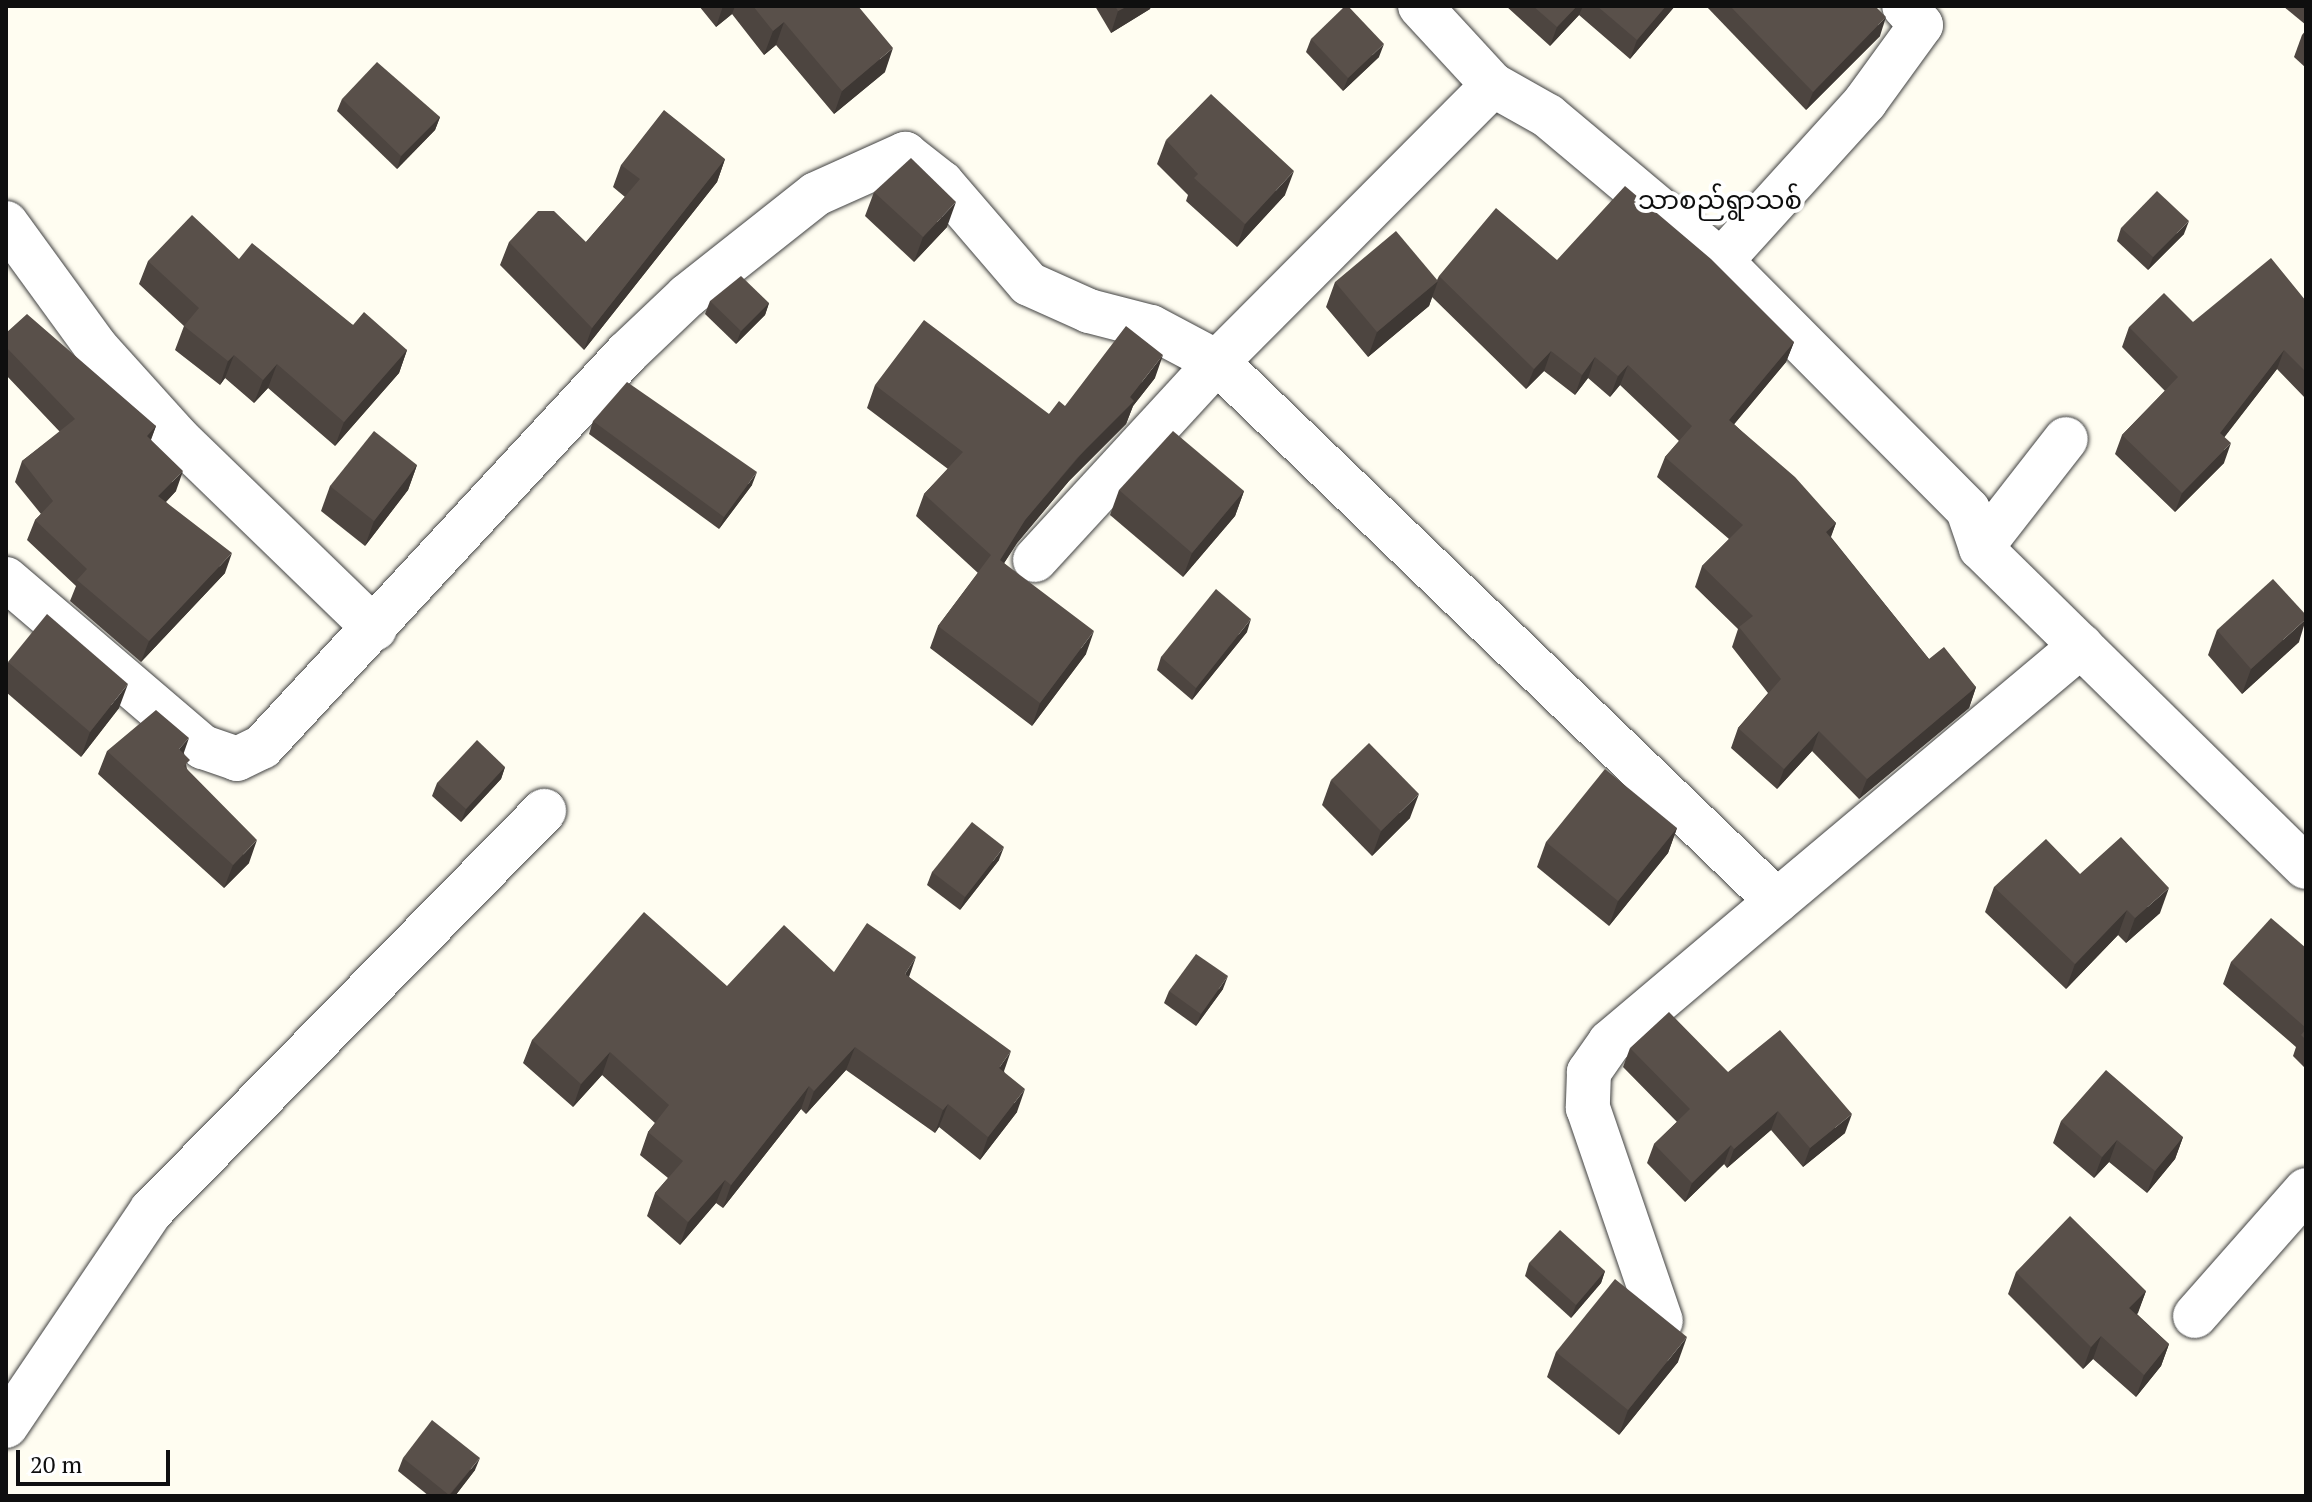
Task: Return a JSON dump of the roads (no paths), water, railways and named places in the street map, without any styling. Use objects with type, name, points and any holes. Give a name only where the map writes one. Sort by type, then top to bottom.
[{"type":"street","points":[[1420,6],[1493,85],[1548,116],[1721,261],[1968,510],[1981,548],[2306,867]]},
{"type":"street","points":[[1721,261],[1865,102],[1920,12]]},
{"type":"street","points":[[1035,560],[1217,362],[1493,85]]},
{"type":"street","points":[[6,579],[203,747],[237,759],[262,747],[375,629],[627,353],[687,296],[816,194],[905,154],[942,183],[1029,284],[1089,311],[1151,327],[1217,362],[1777,901]]},
{"type":"street","points":[[6,223],[96,347],[157,415],[375,629]]},
{"type":"street","points":[[1981,548],[2066,439]]},
{"type":"street","points":[[1661,1321],[1588,1108],[1589,1072],[1610,1042],[2081,646]]},
{"type":"street","points":[[6,1426],[151,1211],[544,811]]},
{"type":"street","points":[[2195,1316],[2306,1190]]},
{"type":"district","name":"သာစည်ရွာသစ်","points":[[1720,200]]}]
